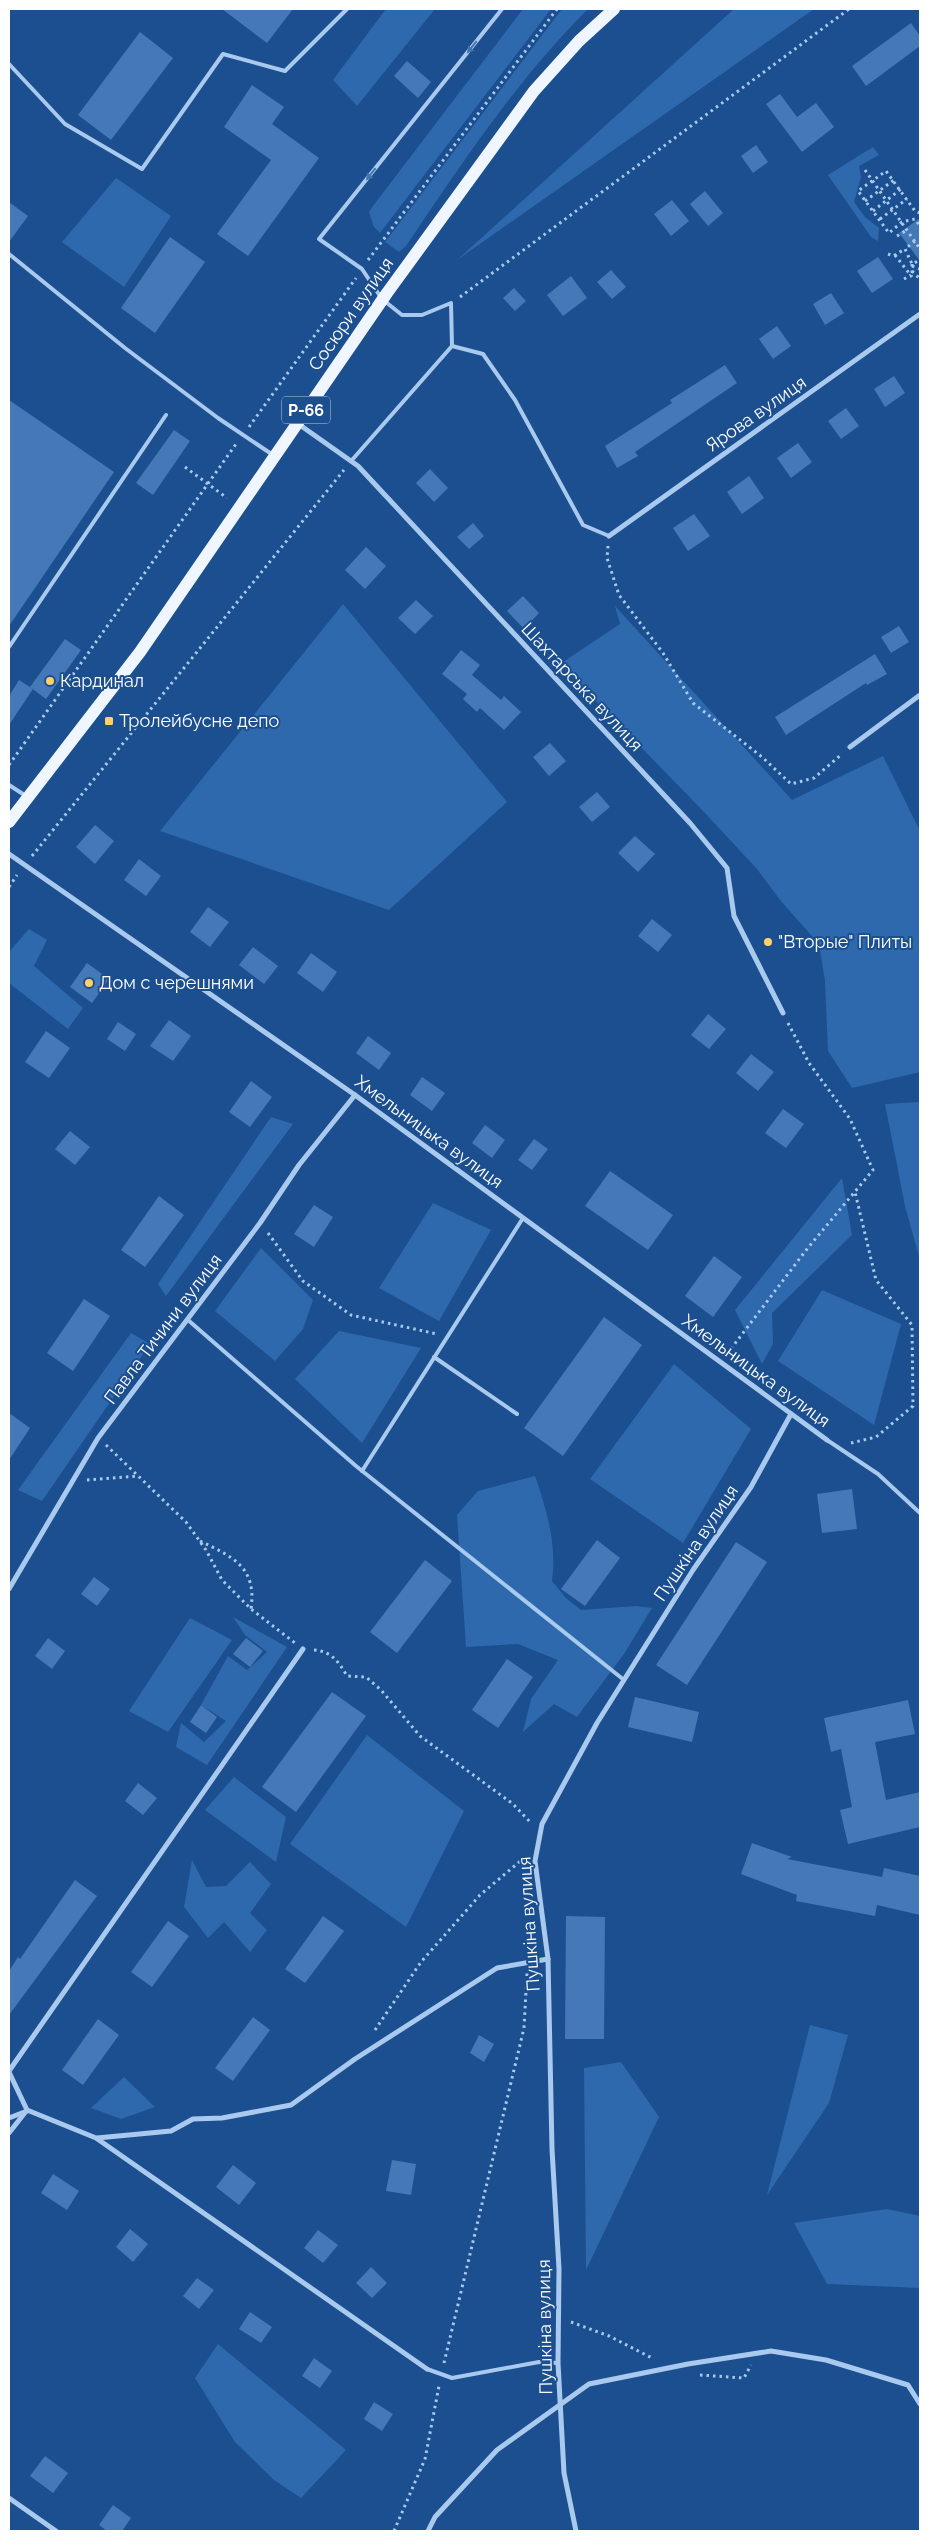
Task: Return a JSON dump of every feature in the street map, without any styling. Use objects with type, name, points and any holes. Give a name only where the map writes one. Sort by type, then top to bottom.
[{"type":"main road","name":"Сосюри вулиця","points":[[9,822],[140,652],[382,299],[534,91],[579,41],[614,9]]},
{"type":"street","name":"Ярова вулиця","points":[[609,536],[920,314]]},
{"type":"street","name":"Шахтарська вулиця","points":[[297,423],[352,460],[690,823],[727,868],[734,916],[783,1013]]},
{"type":"street","points":[[850,747],[920,695]]},
{"type":"street","name":"Хмельницька вулиця","points":[[9,854],[355,1095],[827,1440]]},
{"type":"street","name":"Павла Тичини вулиця","points":[[9,1589],[98,1438],[355,1095]]},
{"type":"street","name":"Пушкіна вулиця","points":[[576,2531],[564,2474],[560,2405],[558,2363],[559,2269],[552,2139],[548,1959],[535,1861],[540,1834],[542,1824],[597,1723],[693,1570],[751,1487],[791,1414]]},
{"type":"street","points":[[303,1649],[9,2071],[27,2110],[96,2138],[427,2368]]},
{"type":"street","points":[[96,2138],[171,2131],[193,2119],[222,2118],[291,2105],[349,2063],[455,1993],[497,1968],[548,1959]]},
{"type":"street","points":[[9,2118],[27,2110]]},
{"type":"street","points":[[9,2133],[27,2110]]},
{"type":"street","points":[[428,2531],[435,2516],[497,2450],[589,2384],[688,2364],[770,2351],[826,2360],[908,2386],[920,2404]]},
{"type":"street","points":[[9,2498],[56,2531]]},
{"type":"lane","points":[[9,64],[65,124],[142,169],[224,54],[285,71],[347,9]]},
{"type":"lane","points":[[352,460],[452,346],[451,303],[422,315],[402,315],[382,299],[362,269],[319,239],[502,9]]},
{"type":"lane","points":[[9,254],[125,348],[218,418],[274,456]]},
{"type":"lane","points":[[452,346],[483,354],[515,400],[583,525],[609,536]]},
{"type":"lane","points":[[9,647],[166,415]]},
{"type":"lane","points":[[9,785],[28,798]]},
{"type":"lane","points":[[362,1470],[523,1218]]},
{"type":"lane","points":[[188,1320],[362,1470],[624,1680]]},
{"type":"lane","points":[[434,1357],[517,1414]]},
{"type":"lane","points":[[827,1440],[878,1474],[920,1513]]},
{"type":"lane","points":[[427,2368],[452,2378],[539,2362],[558,2363]]},
{"type":"path","points":[[9,765],[383,237],[557,9]]},
{"type":"path","points":[[451,303],[849,9]]},
{"type":"path","points":[[865,170],[920,249]]},
{"type":"path","points":[[915,219],[902,222],[889,233],[858,191],[886,171],[901,189],[915,211],[915,219],[920,226]]},
{"type":"path","points":[[865,201],[894,180]]},
{"type":"path","points":[[873,211],[901,189]]},
{"type":"path","points":[[880,219],[907,199]]},
{"type":"path","points":[[915,211],[920,213]]},
{"type":"path","points":[[897,236],[907,230]]},
{"type":"path","points":[[895,255],[915,241]]},
{"type":"path","points":[[905,249],[912,265],[913,273]]},
{"type":"path","points":[[888,254],[895,255],[920,279]]},
{"type":"path","points":[[912,265],[920,260]]},
{"type":"path","points":[[912,265],[920,269]]},
{"type":"path","points":[[904,280],[920,269]]},
{"type":"path","points":[[9,886],[352,460]]},
{"type":"path","points":[[186,467],[240,507]]},
{"type":"path","points":[[609,536],[608,558],[619,595],[663,653],[693,703],[762,757],[791,784],[814,778],[850,747]]},
{"type":"path","points":[[720,1362],[740,1340],[807,1249],[873,1170],[850,1119],[809,1063],[783,1013]]},
{"type":"path","points":[[837,1446],[876,1437],[913,1406],[912,1325],[876,1280],[855,1191]]},
{"type":"path","points":[[260,1223],[303,1281],[351,1315],[406,1329],[447,1336]]},
{"type":"path","points":[[98,1438],[186,1522],[199,1540],[222,1580],[251,1609],[303,1649],[321,1650],[336,1658],[348,1676],[366,1677],[381,1690],[420,1736],[513,1804],[540,1834]]},
{"type":"path","points":[[74,1479],[138,1476]]},
{"type":"path","points":[[199,1540],[230,1555],[246,1570],[253,1592],[251,1609]]},
{"type":"path","points":[[372,2036],[421,1962],[473,1902],[538,1846]]},
{"type":"path","points":[[394,2531],[425,2459],[442,2374],[524,2028],[527,1963]]},
{"type":"shaded area","points":[[386,9],[435,9],[357,106],[333,80]]},
{"type":"shaded area","points":[[523,9],[551,9],[380,233],[374,227],[369,212]]},
{"type":"shaded area","points":[[562,9],[588,9],[562,36],[514,93],[406,246],[399,252],[385,242]]},
{"type":"shaded area","points":[[734,9],[814,9],[457,260]]},
{"type":"shaded area","points":[[873,147],[879,155],[859,166],[861,177],[854,202],[865,217],[879,228],[878,241],[871,237],[828,175]]},
{"type":"shaded area","points":[[116,178],[171,216],[124,287],[62,242]]},
{"type":"shaded area","points":[[343,604],[507,802],[389,910],[160,831]]},
{"type":"shaded area","points":[[615,606],[792,800],[883,756],[920,831],[920,1072],[852,1088],[828,1051],[825,981],[819,944],[780,900],[757,869],[560,664],[620,624]]},
{"type":"shaded area","points":[[29,929],[47,940],[34,966],[83,1008],[68,1029],[9,983],[9,952]]},
{"type":"shaded area","points":[[920,1102],[920,1260],[905,1206],[885,1104]]},
{"type":"shaded area","points":[[271,1117],[293,1124],[166,1296],[158,1284]]},
{"type":"shaded area","points":[[842,1178],[852,1235],[772,1313],[773,1344],[762,1364],[735,1310]]},
{"type":"shaded area","points":[[433,1203],[491,1230],[439,1321],[379,1288]]},
{"type":"shaded area","points":[[261,1248],[313,1300],[303,1329],[275,1361],[215,1311]]},
{"type":"shaded area","points":[[822,1290],[901,1324],[874,1425],[778,1361]]},
{"type":"shaded area","points":[[339,1331],[421,1348],[362,1443],[295,1379]]},
{"type":"shaded area","points":[[131,1333],[150,1344],[42,1501],[18,1490]]},
{"type":"shaded area","points":[[674,1364],[751,1429],[683,1543],[590,1479]]},
{"type":"shaded area","points":[[535,1476],[550,1528],[553,1554],[552,1581],[566,1598],[581,1610],[636,1606],[652,1608],[624,1654],[577,1717],[554,1704],[523,1732],[531,1699],[558,1660],[518,1644],[466,1647],[457,1515],[478,1491]]},
{"type":"shaded area","points":[[233,1617],[287,1647],[207,1765],[176,1747],[181,1723],[204,1742],[226,1721],[201,1705],[228,1656],[247,1670],[267,1652],[245,1635]]},
{"type":"shaded area","points":[[190,1618],[232,1640],[168,1732],[129,1711]]},
{"type":"shaded area","points":[[367,1735],[464,1811],[406,1927],[290,1844]]},
{"type":"shaded area","points":[[234,1777],[286,1817],[276,1862],[205,1810]]},
{"type":"shaded area","points":[[192,1860],[206,1887],[226,1886],[250,1862],[271,1884],[250,1913],[267,1930],[250,1952],[224,1922],[208,1938],[184,1907]]},
{"type":"shaded area","points":[[810,2025],[848,2035],[829,2103],[767,2195]]},
{"type":"shaded area","points":[[621,2062],[659,2117],[586,2270],[584,2068]]},
{"type":"shaded area","points":[[124,2077],[155,2107],[121,2119],[91,2108]]},
{"type":"shaded area","points":[[887,2209],[920,2216],[920,2288],[827,2284],[794,2223]]},
{"type":"shaded area","points":[[218,2344],[346,2450],[301,2498],[274,2480],[235,2442],[195,2378]]},
{"type":"building","points":[[222,9],[293,9],[267,43]]},
{"type":"building","points":[[911,23],[920,36],[920,46],[866,86],[852,66]]},
{"type":"building","points":[[140,32],[173,58],[111,140],[78,115]]},
{"type":"building","points":[[407,61],[431,82],[418,98],[394,76]]},
{"type":"building","points":[[252,85],[284,107],[272,124],[319,158],[248,256],[217,234],[271,160],[224,127]]},
{"type":"building","points":[[780,94],[797,117],[816,103],[834,127],[802,152],[766,104]]},
{"type":"building","points":[[756,145],[768,162],[753,173],[741,156]]},
{"type":"building","points":[[705,191],[723,213],[708,226],[690,204]]},
{"type":"building","points":[[672,200],[689,221],[671,236],[654,214]]},
{"type":"building","points":[[9,202],[28,216],[9,242]]},
{"type":"building","points":[[920,218],[920,261],[899,233]]},
{"type":"building","points":[[170,237],[205,262],[155,333],[121,308]]},
{"type":"building","points":[[878,257],[893,279],[872,293],[857,271]]},
{"type":"building","points":[[611,270],[626,287],[612,299],[597,282]]},
{"type":"building","points":[[571,276],[587,298],[563,316],[547,295]]},
{"type":"building","points":[[514,288],[526,301],[515,311],[503,298]]},
{"type":"building","points":[[831,293],[844,313],[825,325],[813,304]]},
{"type":"building","points":[[777,326],[791,346],[773,359],[759,339]]},
{"type":"building","points":[[725,365],[737,383],[635,452],[638,456],[617,468],[605,446],[672,403],[670,400]]},
{"type":"building","points":[[894,376],[905,393],[885,407],[874,389]]},
{"type":"building","points":[[9,400],[114,472],[9,626]]},
{"type":"building","points":[[846,408],[859,426],[841,439],[828,421]]},
{"type":"building","points":[[174,430],[190,441],[153,495],[136,483]]},
{"type":"building","points":[[798,443],[812,462],[791,478],[777,458]]},
{"type":"building","points":[[430,469],[448,488],[434,502],[416,483]]},
{"type":"building","points":[[749,476],[764,498],[742,514],[727,492]]},
{"type":"building","points":[[694,514],[710,536],[688,551],[673,528]]},
{"type":"building","points":[[473,523],[484,536],[469,549],[457,537]]},
{"type":"building","points":[[366,547],[386,566],[365,589],[345,570]]},
{"type":"building","points":[[523,596],[539,613],[524,629],[507,611]]},
{"type":"building","points":[[416,600],[433,616],[415,634],[398,618]]},
{"type":"building","points":[[899,626],[909,642],[891,653],[881,637]]},
{"type":"building","points":[[65,639],[81,650],[46,699],[30,687]]},
{"type":"building","points":[[461,650],[480,665],[472,675],[501,700],[504,696],[521,712],[504,730],[480,708],[477,712],[463,699],[467,694],[442,674]]},
{"type":"building","points":[[875,654],[887,674],[867,685],[866,683],[786,735],[775,717]]},
{"type":"building","points":[[19,680],[33,689],[9,725],[9,696]]},
{"type":"building","points":[[550,743],[566,761],[549,776],[533,757]]},
{"type":"building","points":[[597,792],[610,807],[592,822],[579,807]]},
{"type":"building","points":[[95,825],[114,841],[95,864],[76,847]]},
{"type":"building","points":[[635,836],[655,854],[638,872],[618,853]]},
{"type":"building","points":[[139,859],[161,876],[146,896],[124,880]]},
{"type":"building","points":[[208,907],[229,922],[210,947],[190,932]]},
{"type":"building","points":[[652,919],[672,935],[658,952],[638,936]]},
{"type":"building","points":[[253,947],[278,966],[264,984],[239,965]]},
{"type":"building","points":[[311,953],[337,972],[323,992],[297,973]]},
{"type":"building","name":"Дом с черешнями","points":[[87,963],[109,979],[92,1003],[70,987]]},
{"type":"building","points":[[708,1014],[726,1029],[709,1049],[691,1035]]},
{"type":"building","points":[[169,1020],[191,1036],[173,1061],[150,1046]]},
{"type":"building","points":[[118,1022],[136,1034],[125,1051],[107,1039]]},
{"type":"building","points":[[46,1031],[70,1048],[49,1078],[25,1062]]},
{"type":"building","points":[[368,1036],[391,1053],[379,1070],[356,1053]]},
{"type":"building","points":[[751,1054],[774,1072],[758,1091],[736,1073]]},
{"type":"building","points":[[422,1077],[445,1093],[432,1111],[410,1095]]},
{"type":"building","points":[[251,1081],[272,1097],[250,1127],[229,1112]]},
{"type":"building","points":[[783,1109],[804,1124],[786,1148],[765,1133]]},
{"type":"building","points":[[485,1125],[505,1140],[492,1158],[472,1143]]},
{"type":"building","points":[[70,1131],[90,1147],[75,1165],[55,1149]]},
{"type":"building","points":[[534,1139],[548,1149],[532,1170],[518,1160]]},
{"type":"building","points":[[610,1171],[673,1215],[648,1250],[585,1206]]},
{"type":"building","points":[[159,1196],[184,1215],[145,1267],[121,1250]]},
{"type":"building","points":[[314,1205],[333,1217],[314,1247],[294,1234]]},
{"type":"building","points":[[714,1256],[742,1277],[713,1317],[685,1296]]},
{"type":"building","points":[[84,1299],[110,1316],[73,1371],[47,1353]]},
{"type":"building","points":[[604,1317],[642,1345],[563,1456],[524,1428]]},
{"type":"building","points":[[9,1413],[30,1428],[9,1460]]},
{"type":"building","points":[[852,1489],[857,1529],[822,1533],[817,1494]]},
{"type":"building","points":[[597,1540],[620,1558],[585,1606],[561,1589]]},
{"type":"building","points":[[736,1542],[767,1562],[687,1685],[656,1665]]},
{"type":"building","points":[[425,1560],[452,1581],[397,1653],[370,1632]]},
{"type":"building","points":[[94,1577],[110,1589],[97,1606],[81,1594]]},
{"type":"building","points":[[48,1638],[65,1651],[52,1669],[35,1656]]},
{"type":"building","points":[[246,1638],[263,1651],[250,1667],[233,1654]]},
{"type":"building","points":[[507,1659],[533,1677],[498,1728],[472,1710]]},
{"type":"building","points":[[332,1692],[366,1716],[296,1812],[262,1787]]},
{"type":"building","points":[[635,1697],[699,1712],[692,1742],[628,1727]]},
{"type":"building","points":[[908,1700],[915,1734],[875,1742],[886,1800],[920,1792],[920,1827],[848,1844],[840,1810],[852,1807],[841,1749],[831,1752],[824,1718]]},
{"type":"building","points":[[201,1705],[217,1717],[206,1733],[190,1722]]},
{"type":"building","points":[[138,1783],[157,1798],[143,1815],[125,1801]]},
{"type":"building","points":[[752,1843],[792,1857],[787,1859],[882,1877],[884,1868],[920,1876],[920,1915],[877,1905],[875,1916],[796,1901],[797,1895],[741,1874]]},
{"type":"building","points":[[75,1880],[97,1896],[9,2015],[9,1971],[18,1957],[20,1959]]},
{"type":"building","points":[[323,1916],[344,1931],[305,1983],[285,1969]]},
{"type":"building","points":[[566,1916],[605,1917],[604,2039],[565,2039]]},
{"type":"building","points":[[168,1921],[189,1936],[152,1987],[131,1972]]},
{"type":"building","points":[[253,2017],[270,2030],[233,2081],[215,2068]]},
{"type":"building","points":[[98,2019],[119,2035],[83,2085],[62,2070]]},
{"type":"building","points":[[479,2035],[494,2044],[484,2062],[470,2053]]},
{"type":"building","points":[[392,2160],[416,2164],[411,2195],[386,2191]]},
{"type":"building","points":[[233,2165],[256,2183],[239,2205],[216,2187]]},
{"type":"building","points":[[53,2174],[79,2191],[67,2210],[41,2193]]},
{"type":"building","points":[[130,2229],[148,2244],[133,2262],[116,2247]]},
{"type":"building","points":[[318,2230],[338,2245],[323,2263],[304,2248]]},
{"type":"building","points":[[371,2267],[387,2283],[372,2298],[356,2283]]},
{"type":"building","points":[[197,2278],[214,2290],[199,2309],[183,2296]]},
{"type":"building","points":[[250,2312],[272,2327],[261,2343],[239,2329]]},
{"type":"building","points":[[314,2358],[332,2371],[320,2388],[302,2376]]},
{"type":"building","points":[[374,2402],[393,2414],[382,2431],[364,2419]]},
{"type":"building","points":[[45,2456],[68,2473],[53,2493],[30,2476]]},
{"type":"building","points":[[113,2505],[131,2518],[122,2531],[107,2531],[99,2525]]},
{"type":"place","name":"Кардинал","points":[[50,681]]},
{"type":"place","name":"Тролейбусне депо","points":[[109,721]]},
{"type":"place","name":"\"Вторые\" Плиты","points":[[768,942]]},
{"type":"place","name":"Дом с черешнями","points":[[89,983]]}]
